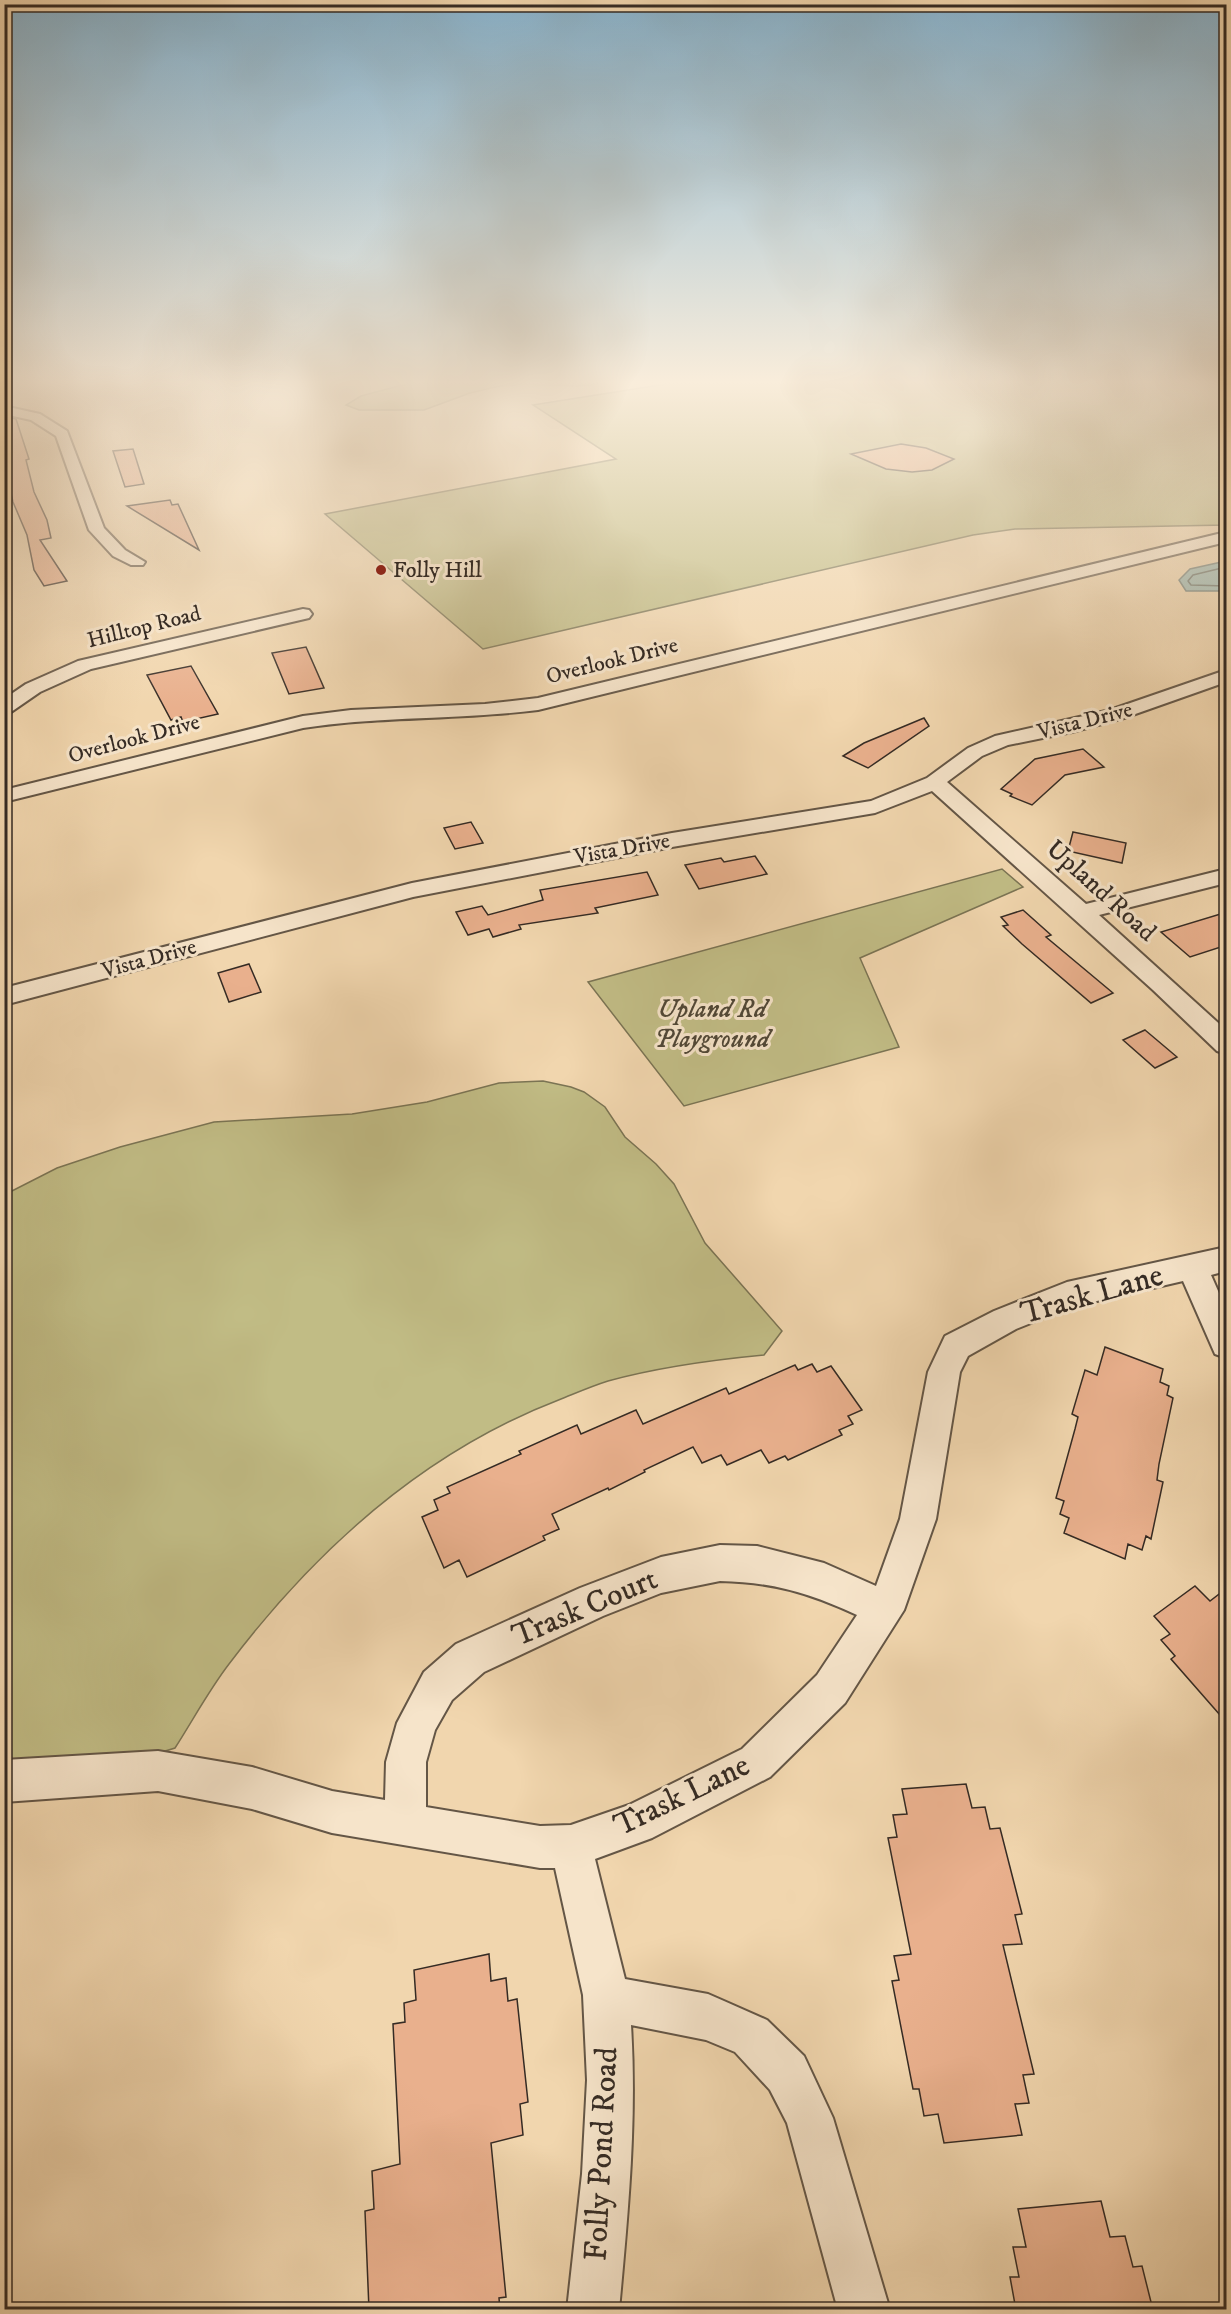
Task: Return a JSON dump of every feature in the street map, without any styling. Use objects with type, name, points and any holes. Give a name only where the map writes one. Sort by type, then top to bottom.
[{"type":"street","points":[[83,492],[97,530],[119,554],[137,562]]},
{"type":"street","name":"Overlook Drive","points":[[4,796],[58,785],[251,732],[290,724],[362,715],[506,709],[538,704],[1227,537]]},
{"type":"street","name":"Hilltop Road","points":[[4,708],[33,688],[85,665],[303,614]]},
{"type":"street","name":"Vista Drive","points":[[4,997],[412,890],[672,840],[875,807],[934,782],[975,752],[1002,740],[1117,714],[1227,676]]},
{"type":"street","name":"Upland Road","points":[[934,782],[1082,912],[1227,1045]]},
{"type":"street","points":[[1082,912],[1227,876]]},
{"type":"street","points":[[1209,1263],[1227,1344]]},
{"type":"street","name":"Trask Lane","points":[[4,1782],[158,1771],[252,1788],[332,1812],[540,1847],[571,1846],[638,1823],[756,1763],[831,1689],[891,1597],[918,1519],[944,1372],[956,1346],[1005,1320],[1067,1295],[1209,1263]]},
{"type":"street","name":"Trask Court","points":[[405,1824],[406,1762],[417,1723],[438,1686],[470,1658],[583,1605],[661,1575],[720,1563],[757,1564],[824,1581],[883,1608]]},
{"type":"street","name":"Folly Pond Road","points":[[571,1846],[606,1998],[610,2092],[607,2174],[593,2310]]},
{"type":"street","points":[[606,1998],[708,2017],[751,2036],[787,2073],[809,2118],[864,2310]]},
{"type":"green space","points":[[441,492],[1226,492],[1226,525],[1015,529],[973,535],[483,649],[325,514]]},
{"type":"green space","name":"Upland Rd Playground","points":[[1002,869],[1023,887],[860,958],[899,1047],[684,1106],[588,982]]},
{"type":"green space","points":[[543,1081],[584,1092],[605,1107],[625,1137],[656,1164],[674,1184],[705,1243],[782,1331],[764,1355],[685,1365],[608,1381],[511,1421],[464,1446],[419,1475],[377,1508],[336,1543],[298,1581],[229,1664],[175,1748],[106,1769],[5,1782],[4,1195],[57,1168],[120,1147],[214,1122],[352,1114],[427,1102],[499,1083]]},
{"type":"water","points":[[1226,561],[1226,591],[1186,591],[1179,580],[1190,569]]},
{"type":"building","points":[[11,492],[34,492],[47,520],[51,538],[40,540],[67,581],[44,586],[34,570],[27,535]]},
{"type":"building","points":[[170,500],[172,505],[178,504],[199,550],[127,506]]},
{"type":"building","points":[[306,647],[324,688],[289,694],[272,653]]},
{"type":"building","points":[[191,666],[218,714],[183,722],[181,717],[171,720],[147,675]]},
{"type":"building","points":[[924,718],[929,726],[868,768],[843,756],[864,743]]},
{"type":"building","points":[[1083,749],[1104,767],[1065,775],[1032,805],[1010,796],[1012,794],[1001,789],[1035,759]]},
{"type":"building","points":[[471,822],[483,843],[455,849],[444,828]]},
{"type":"building","points":[[1073,832],[1126,843],[1122,863],[1068,851]]},
{"type":"building","points":[[755,856],[767,874],[699,889],[685,865],[721,858],[724,862]]},
{"type":"building","points":[[647,872],[658,895],[595,908],[598,913],[519,925],[521,929],[493,937],[489,929],[468,935],[456,912],[482,906],[488,915],[543,900],[540,890]]},
{"type":"building","points":[[1023,910],[1051,935],[1046,937],[1113,993],[1091,1003],[1022,944],[1003,926],[1008,925],[1001,917]]},
{"type":"building","points":[[1227,912],[1227,945],[1190,957],[1161,932]]},
{"type":"building","points":[[249,964],[261,992],[229,1002],[218,973]]},
{"type":"building","points":[[1145,1030],[1177,1057],[1155,1068],[1123,1040]]},
{"type":"building","points":[[1105,1347],[1163,1369],[1160,1382],[1169,1386],[1167,1395],[1173,1398],[1159,1464],[1157,1480],[1163,1482],[1151,1539],[1146,1536],[1142,1550],[1128,1544],[1125,1559],[1064,1533],[1069,1518],[1060,1514],[1064,1501],[1056,1498],[1078,1417],[1072,1414],[1085,1370],[1097,1375]]},
{"type":"building","points":[[812,1364],[817,1372],[831,1366],[862,1410],[848,1416],[853,1424],[839,1430],[842,1435],[788,1460],[785,1456],[769,1463],[761,1450],[727,1465],[721,1455],[702,1463],[693,1447],[644,1470],[645,1472],[609,1490],[608,1488],[552,1514],[559,1529],[543,1536],[545,1540],[467,1577],[459,1560],[444,1568],[422,1517],[438,1510],[434,1500],[450,1493],[447,1487],[521,1454],[519,1451],[577,1425],[581,1434],[636,1410],[643,1424],[726,1388],[729,1394],[795,1365],[798,1370]]},
{"type":"building","points":[[1195,1586],[1210,1601],[1227,1588],[1227,1723],[1171,1659],[1175,1656],[1161,1640],[1170,1634],[1154,1616]]},
{"type":"building","points":[[966,1784],[972,1808],[985,1807],[990,1829],[1000,1828],[1022,1914],[1015,1915],[1022,1944],[1003,1945],[1034,2074],[1023,2075],[1029,2103],[1015,2104],[1022,2135],[944,2143],[938,2114],[924,2116],[919,2089],[913,2089],[892,1981],[899,1980],[894,1956],[911,1954],[888,1838],[897,1837],[893,1815],[907,1814],[902,1789]]},
{"type":"building","points":[[489,1954],[491,1981],[506,1978],[508,2001],[517,1999],[528,2102],[520,2104],[523,2135],[491,2143],[506,2297],[499,2298],[500,2310],[369,2310],[365,2211],[374,2209],[372,2171],[400,2164],[393,2024],[405,2022],[404,2003],[416,2000],[414,1970]]},
{"type":"building","points":[[1101,2201],[1110,2237],[1125,2236],[1133,2267],[1142,2266],[1153,2310],[1016,2310],[1010,2277],[1019,2277],[1013,2247],[1026,2247],[1018,2209]]},
{"type":"place","name":"Folly Hill","points":[[381,570]]}]
